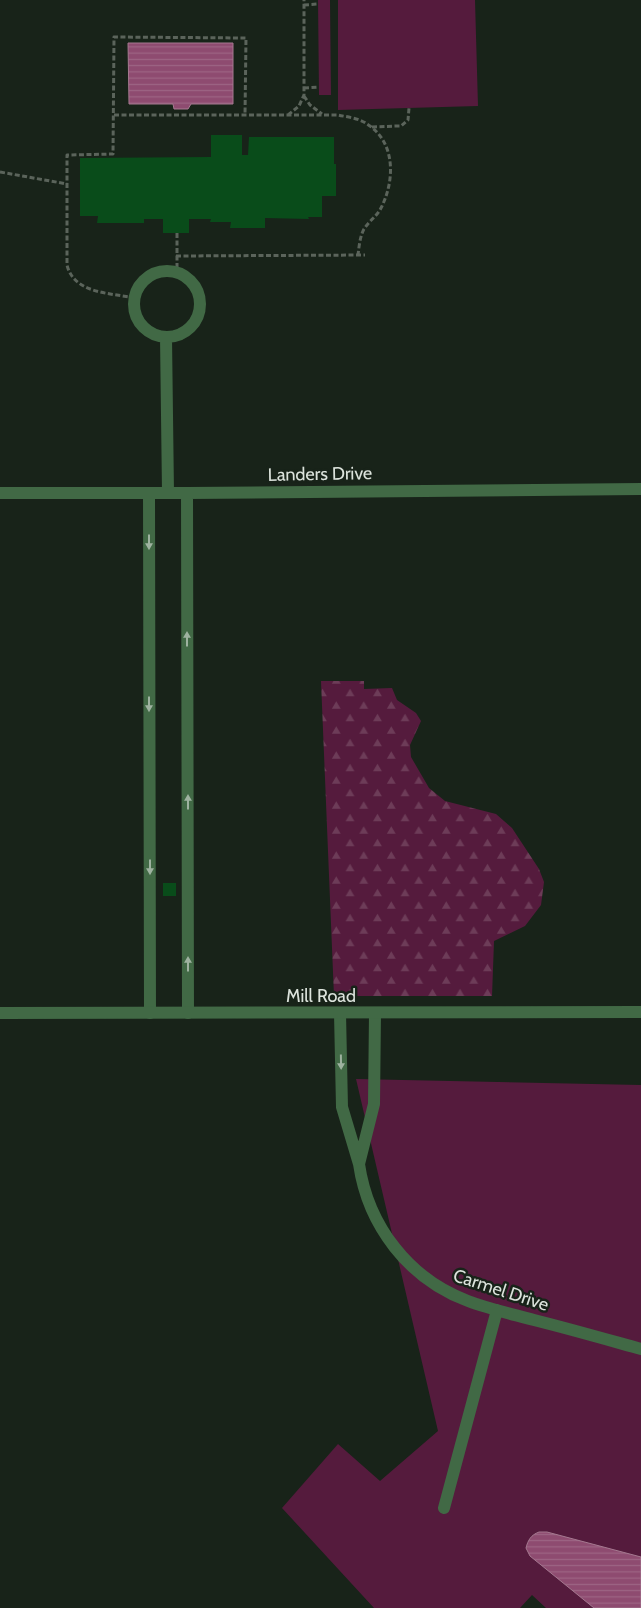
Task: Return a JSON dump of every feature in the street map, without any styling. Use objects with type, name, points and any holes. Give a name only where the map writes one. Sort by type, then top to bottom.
[{"type":"street","points":[[177,272],[187,277],[194,285],[199,294],[200,304],[198,314],[186,331],[166,337],[155,334],[138,320],[135,298],[139,287],[146,278],[156,273],[177,272]]},
{"type":"street","points":[[166,337],[168,493]]},
{"type":"street","name":"Landers Drive","points":[[0,493],[641,489]]},
{"type":"street","points":[[149,493],[150,1013]]},
{"type":"street","points":[[187,493],[188,1013]]},
{"type":"street","name":"Mill Road","points":[[0,1014],[641,1012]]},
{"type":"street","name":"Carmel Drive","points":[[340,1013],[342,1107],[369,1205],[380,1228],[404,1260],[440,1288],[468,1301],[641,1348]]},
{"type":"street","name":"Carmel Drive","points":[[359,1164],[374,1104],[375,1013]]},
{"type":"street","points":[[444,1508],[497,1310]]},
{"type":"path","points":[[288,115],[299,106],[304,95],[304,0]]},
{"type":"path","points":[[304,5],[318,4]]},
{"type":"path","points":[[135,298],[87,289],[76,281],[69,272],[67,265],[67,155],[113,154],[114,37],[246,38],[245,115]]},
{"type":"path","points":[[304,88],[319,88]]},
{"type":"path","points":[[304,95],[310,106],[323,115]]},
{"type":"path","points":[[371,127],[401,126],[408,120],[409,108]]},
{"type":"path","points":[[114,115],[323,115],[359,120],[371,127],[381,137],[391,162],[391,172],[386,197],[380,209],[364,230],[358,256]]},
{"type":"path","points":[[0,172],[67,184]]},
{"type":"path","points":[[177,233],[177,272]]},
{"type":"path","points":[[176,256],[365,255]]},
{"type":"green space","points":[[318,0],[330,0],[331,95],[319,95]]},
{"type":"green space","points":[[338,0],[475,0],[478,106],[338,110]]},
{"type":"green space","points":[[321,681],[364,681],[364,689],[392,688],[397,700],[416,713],[421,721],[410,745],[411,757],[429,788],[445,801],[496,814],[512,828],[539,869],[544,882],[541,905],[525,926],[494,941],[492,996],[334,996]]},
{"type":"green space","points":[[356,1079],[641,1085],[641,1608],[546,1608],[532,1595],[520,1608],[374,1608],[282,1508],[338,1444],[380,1481],[438,1431]]},
{"type":"shaded area","points":[[128,43],[233,43],[233,104],[191,104],[188,109],[174,109],[173,104],[129,104]]},
{"type":"shaded area","points":[[539,1532],[547,1532],[641,1557],[641,1608],[594,1608],[530,1556],[526,1548],[532,1536]]},
{"type":"building","points":[[211,135],[242,135],[242,155],[248,155],[249,137],[334,137],[336,196],[322,196],[322,217],[308,217],[309,219],[265,218],[265,228],[230,228],[231,222],[210,222],[211,219],[189,219],[189,233],[163,233],[163,219],[144,219],[144,223],[97,223],[98,216],[80,216],[80,158],[211,157]]},
{"type":"building","points":[[163,883],[176,883],[176,896],[163,896]]}]
